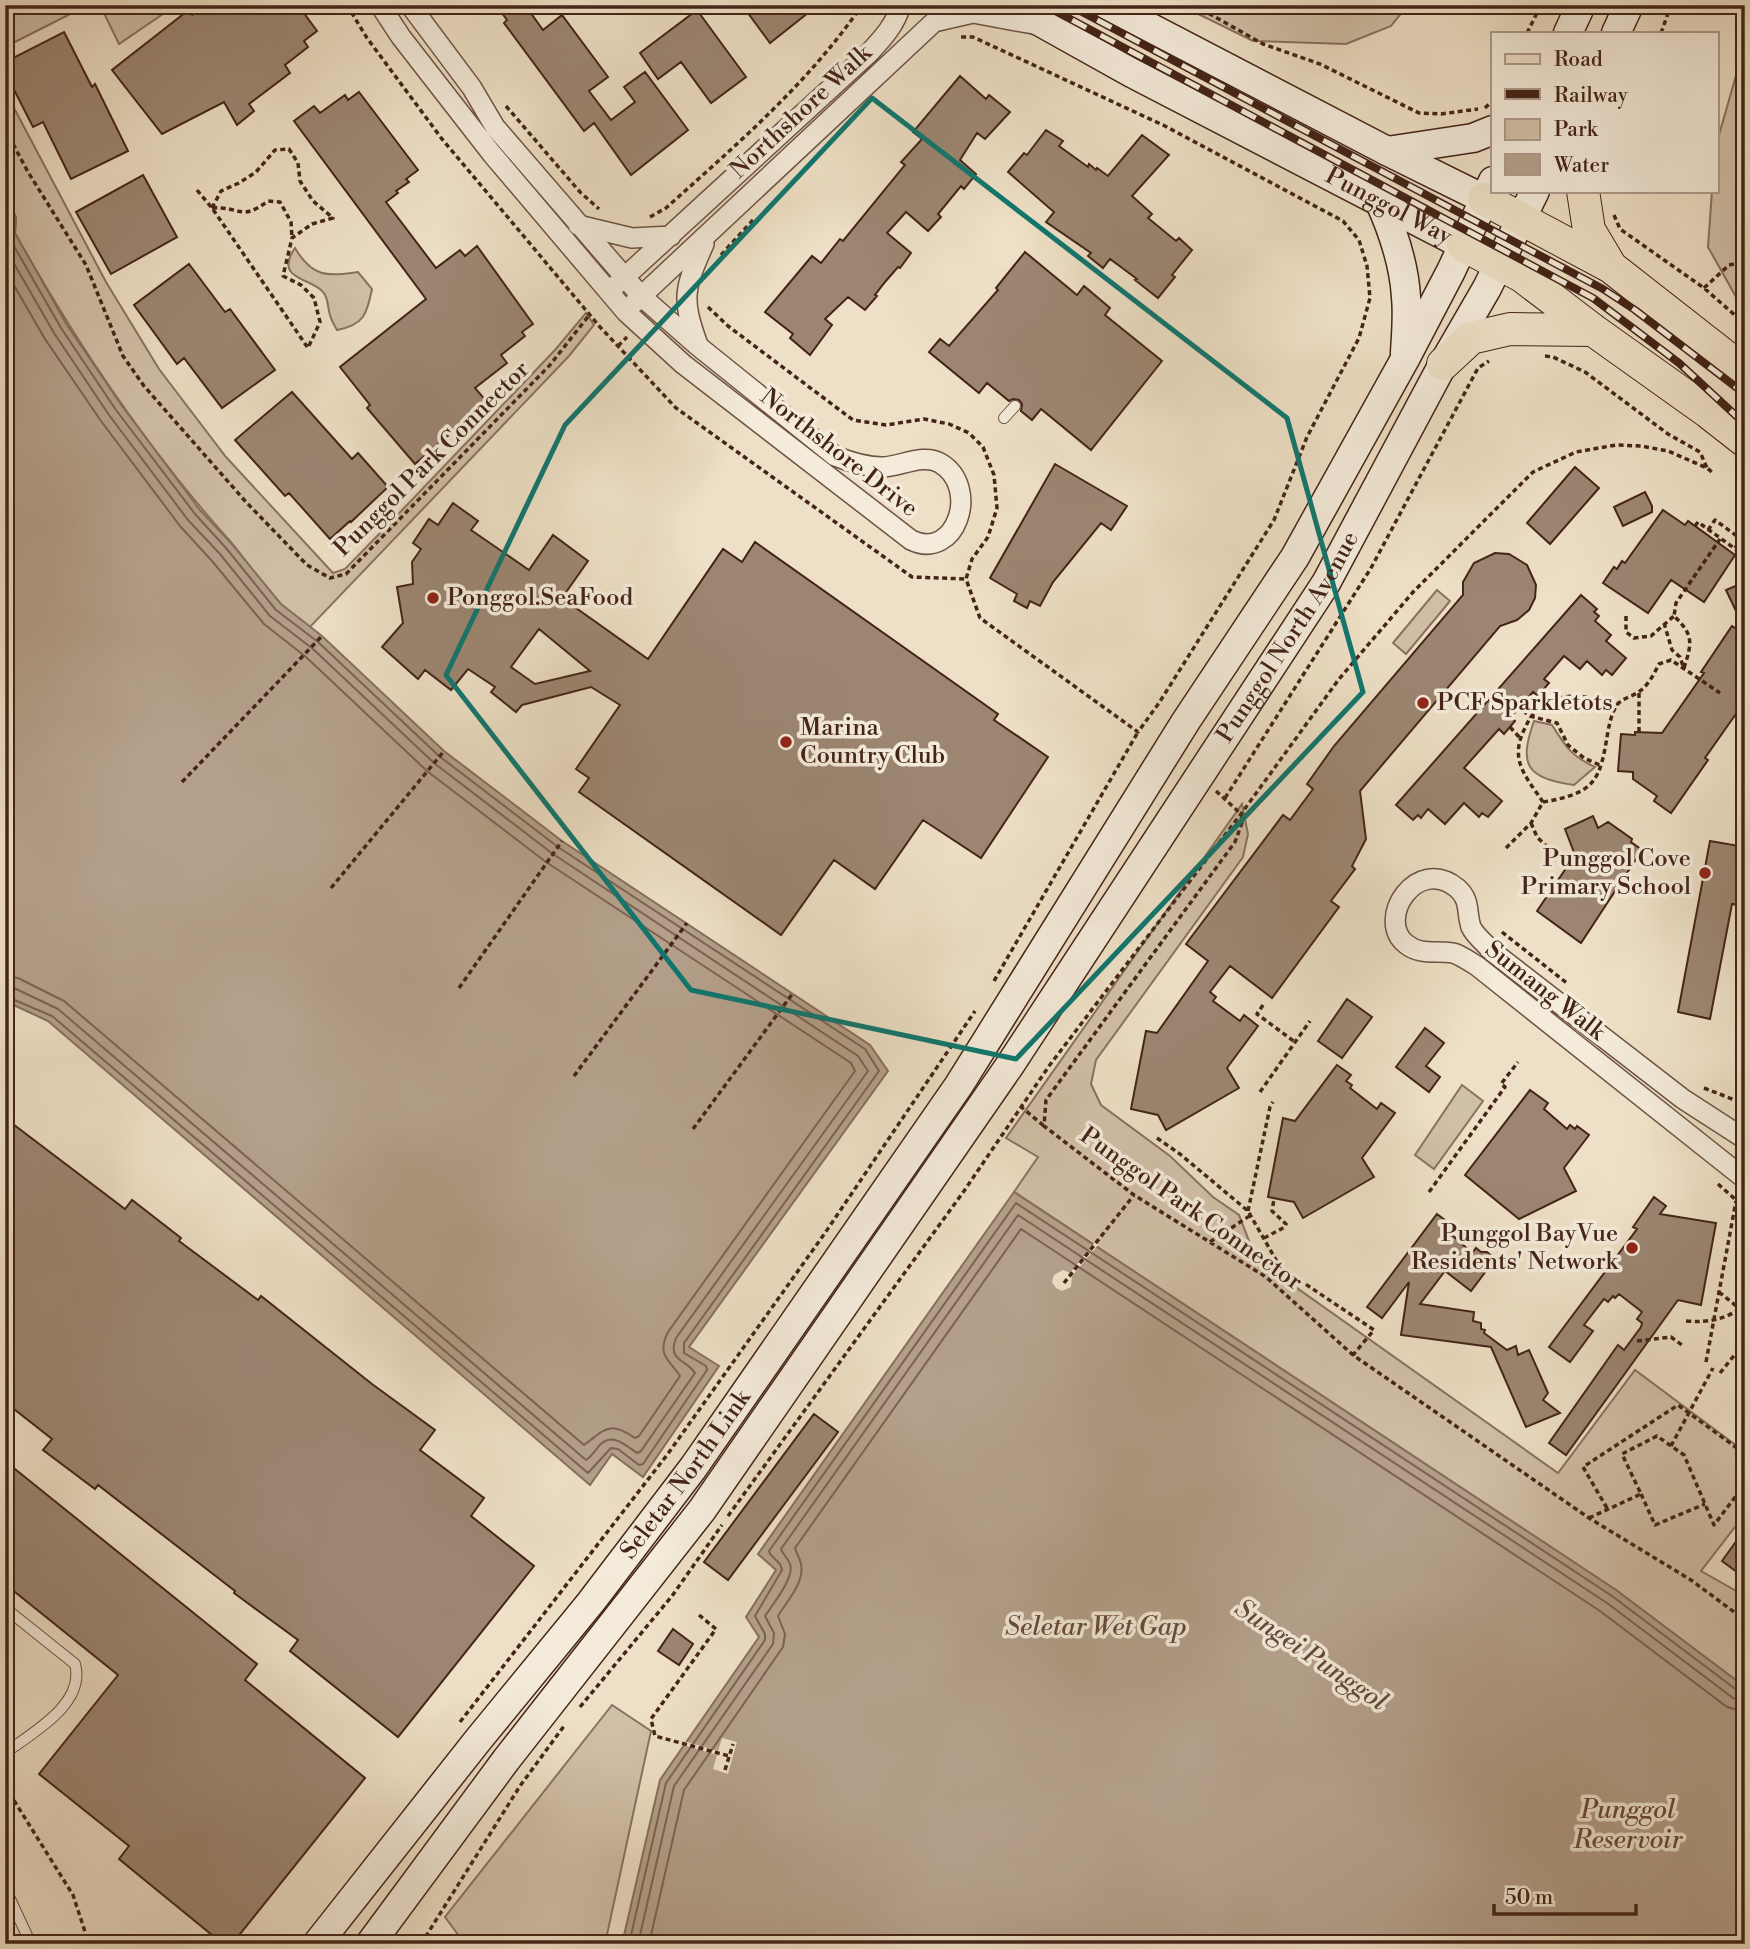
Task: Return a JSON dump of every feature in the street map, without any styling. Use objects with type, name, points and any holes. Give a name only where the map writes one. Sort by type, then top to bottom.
[{"type":"main road","name":"Punggol Way","points":[[1010,5],[1130,72],[1522,276],[1745,441]]},
{"type":"main road","name":"Punggol Way","points":[[1107,5],[1387,151],[1489,190]]},
{"type":"main road","points":[[1568,32],[1581,5]]},
{"type":"main road","points":[[1616,32],[1629,5]]},
{"type":"main road","points":[[1387,151],[1473,138],[1491,131]]},
{"type":"main road","name":"Punggol North Avenue","points":[[1024,982],[1200,700],[1295,557],[1405,359],[1489,190]]},
{"type":"main road","name":"Punggol Way","points":[[1495,192],[1528,204],[1745,373]]},
{"type":"main road","points":[[1583,192],[1589,230],[1611,267]]},
{"type":"main road","points":[[1379,200],[1401,262],[1407,298],[1405,359]]},
{"type":"main road","name":"Punggol North Avenue","points":[[1010,1065],[1326,583],[1499,264],[1528,204]]},
{"type":"main road","points":[[1443,364],[1471,338],[1510,329],[1593,330]]},
{"type":"main road","name":"Seletar North Link","points":[[317,1944],[591,1602],[685,1478],[959,1085],[1024,982]]},
{"type":"main road","name":"Seletar North Link","points":[[370,1944],[506,1760],[702,1510],[1010,1065]]},
{"type":"street","name":"Northshore Drive","points":[[380,5],[401,37],[489,133],[578,225],[641,296],[698,346],[835,456],[878,467],[891,467],[918,460],[940,463],[950,472],[963,497],[954,526],[945,537],[932,545],[911,540],[699,377],[626,312],[492,154],[489,133],[472,88],[410,5]]},
{"type":"street","name":"Northshore Walk","points":[[608,292],[869,53],[887,33],[901,5]]},
{"type":"street","name":"Northshore Walk","points":[[626,312],[934,22],[973,13],[1049,27]]},
{"type":"street","points":[[578,225],[632,238],[671,236]]},
{"type":"street","name":"Northshore Walk","points":[[698,346],[687,314],[685,295],[690,275],[709,233]]},
{"type":"street","name":"Sumang Walk","points":[[1745,1139],[1683,1098],[1493,952],[1472,930],[1466,897],[1455,887],[1443,880],[1427,880],[1413,885],[1403,895],[1396,911],[1398,930],[1404,943],[1430,954],[1454,953],[1477,966],[1745,1179]]},
{"type":"lane","points":[[1004,418],[1015,406]]},
{"type":"lane","points":[[5,1608],[75,1664],[76,1676],[75,1686],[61,1709],[5,1753]]},
{"type":"lane","points":[[5,1888],[32,1944]]},
{"type":"path","points":[[191,15],[202,5]]},
{"type":"path","points":[[347,5],[442,139],[590,314],[676,408],[912,577],[966,579]]},
{"type":"path","points":[[645,220],[666,208],[756,127],[842,34],[862,5]]},
{"type":"path","points":[[1194,5],[1263,44],[1320,64],[1419,113],[1466,112]]},
{"type":"path","points":[[1528,32],[1541,5]]},
{"type":"path","points":[[1661,32],[1671,5]]},
{"type":"path","points":[[955,37],[973,37],[1165,126],[1343,221],[1359,240],[1367,266],[1370,298],[1359,338],[1307,437],[1274,520],[1159,703]]},
{"type":"path","points":[[503,102],[580,192],[603,211]]},
{"type":"path","name":"Punggol Park Connector","points":[[5,130],[86,265],[123,356],[144,386],[246,502],[307,565],[330,578],[346,574],[550,365],[590,314]]},
{"type":"path","points":[[212,208],[221,191],[256,172],[275,150],[289,149],[298,163],[300,181],[313,201],[333,218],[312,224],[292,239]]},
{"type":"path","points":[[197,190],[308,348],[320,322],[314,298],[301,285],[283,276],[292,239],[291,222],[280,202],[268,201],[254,211],[243,214],[226,207],[212,208]]},
{"type":"path","points":[[1612,205],[1619,229],[1704,288],[1745,324]]},
{"type":"path","points":[[716,261],[760,213]]},
{"type":"path","points":[[1704,288],[1729,265],[1745,262]]},
{"type":"path","points":[[1540,356],[1553,357],[1585,372],[1668,434],[1700,452],[1707,468]]},
{"type":"path","points":[[1241,814],[1225,798],[1371,568],[1478,368],[1493,358]]},
{"type":"path","points":[[573,1715],[672,1596],[964,1191],[1020,1106],[1339,680],[1397,610],[1533,472],[1576,452],[1616,445],[1668,451],[1713,473]]},
{"type":"path","points":[[1708,530],[1715,520],[1741,540],[1735,548]]},
{"type":"path","points":[[1695,526],[1698,522],[1745,556]]},
{"type":"path","points":[[1674,616],[1676,603],[1720,539]]},
{"type":"path","points":[[1626,616],[1626,632],[1634,638],[1651,636],[1674,616]]},
{"type":"path","points":[[1674,616],[1688,629],[1691,646],[1684,668]]},
{"type":"path","points":[[1664,622],[1672,650],[1680,657],[1684,668]]},
{"type":"path","points":[[182,782],[323,636]]},
{"type":"path","points":[[1506,848],[1531,823],[1543,802],[1581,792],[1593,782],[1602,766],[1610,719],[1618,704],[1639,692],[1659,664],[1671,660],[1720,693]]},
{"type":"path","points":[[1639,692],[1639,732]]},
{"type":"path","points":[[1543,802],[1525,775],[1519,758],[1520,738],[1530,716],[1546,702],[1577,695],[1618,704]]},
{"type":"path","points":[[1516,706],[1530,716],[1557,723],[1568,745],[1584,758],[1602,766]]},
{"type":"path","points":[[1510,727],[1520,738]]},
{"type":"path","points":[[992,985],[1138,732]]},
{"type":"path","points":[[331,888],[444,751]]},
{"type":"path","name":"Punggol Park Connector","points":[[1241,814],[1240,832],[1231,848],[1046,1100],[1044,1126],[1134,1195],[1266,1277],[1353,1355],[1589,1518],[1691,1580],[1745,1620]]},
{"type":"path","points":[[1531,823],[1537,837],[1558,857]]},
{"type":"path","points":[[459,988],[562,841]]},
{"type":"path","points":[[574,1076],[687,923]]},
{"type":"path","points":[[693,1129],[793,993]]},
{"type":"path","points":[[1263,1005],[1258,1014],[1295,1042]]},
{"type":"path","points":[[458,1725],[667,1455],[825,1233],[977,1008]]},
{"type":"path","points":[[1260,1092],[1310,1021]]},
{"type":"path","points":[[1429,1192],[1505,1087],[1501,1084],[1518,1062]]},
{"type":"path","points":[[1210,1242],[1250,1213],[1273,1102]]},
{"type":"path","points":[[1020,1106],[1044,1126]]},
{"type":"path","points":[[1157,1138],[1250,1213],[1280,1267],[1374,1330],[1353,1355]]},
{"type":"path","points":[[1063,1283],[1134,1195]]},
{"type":"path","points":[[1264,1238],[1286,1224],[1272,1211],[1274,1199]]},
{"type":"path","points":[[1706,1362],[1736,1200]]},
{"type":"path","points":[[1719,1292],[1742,1307],[1745,1312]]},
{"type":"path","points":[[1686,1321],[1714,1321],[1730,1316],[1742,1307]]},
{"type":"path","points":[[1637,1341],[1671,1337],[1682,1345]]},
{"type":"path","points":[[1720,1373],[1745,1342]]},
{"type":"path","points":[[1671,1446],[1713,1368]]},
{"type":"path","points":[[1607,1508],[1583,1467],[1678,1405],[1745,1454]]},
{"type":"path","points":[[1705,1504],[1655,1525],[1622,1454],[1657,1436],[1684,1455],[1705,1504],[1714,1525],[1745,1484]]},
{"type":"path","points":[[1589,1518],[1641,1494]]},
{"type":"path","points":[[699,1615],[716,1629],[651,1719],[655,1735],[728,1756]]},
{"type":"path","points":[[421,1944],[520,1786],[565,1726]]},
{"type":"path","points":[[725,1770],[733,1744]]},
{"type":"path","points":[[5,1786],[73,1895],[89,1944]]},
{"type":"highlighted area","points":[[872,98],[1287,418],[1363,692],[1016,1059],[691,990],[446,675],[565,425]]},
{"type":"green space","points":[[5,5],[88,5],[5,47]]},
{"type":"green space","points":[[100,5],[176,5],[119,44]]},
{"type":"green space","points":[[1180,5],[1408,5],[1391,26],[1346,44],[1253,41]]},
{"type":"green space","points":[[1745,44],[1745,313],[1708,247],[1712,192],[1718,192],[1718,138]]},
{"type":"green space","points":[[5,91],[106,282],[159,369],[226,457],[333,573],[345,569],[385,528],[555,350],[586,313],[594,325],[569,356],[310,627],[273,597],[144,435],[92,361],[21,244],[15,233],[16,217],[5,195]]},
{"type":"green space","points":[[295,248],[308,265],[321,273],[358,272],[372,289],[366,312],[359,321],[337,330],[324,293],[295,276],[288,266]]},
{"type":"green space","points":[[1437,590],[1450,601],[1406,654],[1393,643]]},
{"type":"green space","points":[[1534,721],[1552,725],[1570,750],[1595,767],[1574,785],[1536,774],[1527,759],[1529,736]]},
{"type":"green space","points":[[1242,804],[1248,834],[1243,857],[1096,1060],[1091,1084],[1101,1105],[1170,1156],[1213,1197],[1239,1215],[1256,1259],[1558,1473],[1635,1370],[1745,1452],[1745,1514],[1701,1571],[1745,1596],[1745,1687],[1616,1590],[1014,1192],[1038,1157],[1006,1138]]},
{"type":"green space","points":[[1462,1085],[1483,1101],[1434,1169],[1415,1155]]},
{"type":"green space","points":[[612,1705],[651,1731],[605,1944],[465,1944],[445,1917]]},
{"type":"water","points":[[5,195],[16,218],[15,233],[67,325],[122,406],[200,510],[281,604],[322,636],[444,751],[562,841],[870,1045],[888,1071],[689,1347],[719,1366],[643,1477],[612,1454],[590,1485],[48,1021],[5,1001]]},
{"type":"water","name":"Seletar Wet Gap","points":[[1014,1192],[1616,1590],[1745,1687],[1745,1944],[622,1944],[660,1780],[759,1637],[746,1617],[776,1570],[758,1554]]},
{"type":"pier","points":[[1095,1242],[1099,1244],[1072,1276],[1071,1287],[1062,1291],[1056,1288],[1052,1282],[1054,1275],[1063,1270],[1070,1273]]},
{"type":"pier","points":[[722,1738],[737,1742],[728,1774],[713,1769],[717,1755],[680,1744],[683,1741],[718,1751]]},
{"type":"building","points":[[195,5],[298,5],[317,31],[304,41],[308,47],[285,65],[290,73],[249,104],[254,111],[237,125],[224,102],[162,134],[112,70]]},
{"type":"building","points":[[496,5],[525,5],[543,30],[562,15],[608,77],[589,91],[611,120],[635,102],[624,87],[645,72],[688,130],[631,175],[594,123],[584,131],[504,23],[507,20]]},
{"type":"building","points":[[742,5],[818,5],[770,43]]},
{"type":"building","points":[[697,10],[746,77],[711,103],[681,62],[658,79],[640,53]]},
{"type":"building","points":[[64,32],[92,87],[95,84],[128,151],[71,179],[43,122],[33,127],[5,72],[5,62]]},
{"type":"building","points":[[960,76],[986,99],[989,95],[1010,112],[985,139],[977,133],[960,160],[976,174],[964,189],[961,186],[938,214],[941,217],[928,231],[906,212],[887,233],[911,253],[865,310],[848,297],[825,319],[832,325],[810,355],[790,338],[793,334],[765,312],[812,256],[821,263],[840,239],[843,241],[905,165],[901,162],[922,139],[913,132]]},
{"type":"building","points":[[359,92],[418,170],[406,179],[409,182],[396,191],[398,193],[386,202],[436,268],[460,250],[465,256],[477,246],[533,324],[522,332],[525,336],[501,355],[507,363],[475,388],[487,402],[415,464],[367,408],[370,405],[340,367],[426,299],[294,121],[314,106],[320,113],[345,95],[348,100]]},
{"type":"building","points":[[1046,130],[1063,141],[1059,146],[1088,167],[1089,164],[1108,176],[1142,135],[1169,155],[1132,196],[1152,214],[1148,218],[1176,241],[1179,238],[1192,250],[1158,298],[1110,259],[1103,268],[1088,256],[1091,253],[1046,222],[1054,212],[1008,172],[1024,153],[1027,155]]},
{"type":"building","points":[[143,175],[177,237],[111,274],[76,212]]},
{"type":"building","points":[[1025,252],[1077,295],[1084,286],[1110,308],[1105,315],[1162,361],[1091,450],[1041,409],[1032,420],[1021,411],[1022,404],[1019,400],[1009,401],[987,383],[979,393],[929,352],[940,339],[949,346],[998,290],[996,288]]},
{"type":"building","points":[[189,264],[225,312],[230,309],[275,370],[222,408],[184,358],[177,364],[134,305]]},
{"type":"building","points":[[292,392],[352,459],[358,453],[388,487],[330,539],[289,493],[285,496],[235,440]]},
{"type":"building","points":[[1055,464],[1127,506],[1111,530],[1101,523],[1053,582],[1040,606],[1030,601],[1027,608],[1014,601],[1017,594],[990,578]]},
{"type":"building","points":[[1575,467],[1599,488],[1550,544],[1527,523]]},
{"type":"building","points":[[1645,492],[1652,512],[1623,526],[1614,507]]},
{"type":"building","name":"Marina Country Club","points":[[453,503],[478,521],[471,530],[529,570],[553,535],[588,561],[562,598],[648,659],[723,549],[742,562],[755,542],[998,714],[994,720],[1048,757],[981,858],[923,820],[875,889],[834,860],[781,935],[579,792],[589,778],[576,769],[620,705],[591,687],[522,705],[516,712],[491,692],[495,687],[468,669],[451,690],[425,670],[418,679],[382,647],[403,623],[397,587],[413,584],[412,562],[421,549],[413,543],[429,519],[438,525]],"holes":[[[539,629],[590,671],[535,684],[511,667]]]},
{"type":"building","points":[[1663,510],[1685,525],[1688,521],[1735,555],[1704,602],[1671,580],[1648,613],[1603,583],[1614,567],[1617,569],[1622,561],[1625,563]]},
{"type":"building","points":[[1495,553],[1509,554],[1527,565],[1536,585],[1535,598],[1529,610],[1517,620],[1500,626],[1360,791],[1366,839],[1352,866],[1355,869],[1331,901],[1339,907],[1272,998],[1230,966],[1210,992],[1216,997],[1213,1001],[1240,1021],[1244,1015],[1258,1026],[1227,1068],[1239,1088],[1166,1130],[1158,1115],[1131,1109],[1146,1031],[1157,1033],[1208,961],[1186,944],[1283,815],[1290,820],[1313,789],[1307,784],[1334,746],[1463,595],[1463,582],[1474,563]]},
{"type":"building","points":[[1745,582],[1745,630],[1726,590]]},
{"type":"building","points":[[1581,595],[1597,609],[1594,612],[1599,616],[1595,621],[1611,635],[1606,641],[1626,658],[1612,675],[1606,670],[1602,675],[1587,661],[1580,669],[1564,656],[1544,679],[1549,683],[1538,696],[1533,692],[1511,717],[1515,721],[1504,734],[1499,729],[1464,768],[1502,801],[1488,817],[1482,813],[1479,817],[1464,803],[1445,824],[1428,809],[1421,818],[1418,815],[1413,820],[1396,805]]},
{"type":"building","points":[[1732,626],[1745,635],[1745,701],[1671,813],[1654,801],[1657,796],[1633,779],[1633,772],[1618,771],[1621,734],[1662,733],[1704,673],[1701,672]]},
{"type":"building","points":[[1593,816],[1598,828],[1608,822],[1632,839],[1631,842],[1642,850],[1581,943],[1537,911],[1575,855],[1565,829]]},
{"type":"building","name":"Punggol Cove Primary School","points":[[1710,841],[1745,847],[1745,906],[1732,904],[1710,1019],[1678,1012]]},
{"type":"building","points":[[1347,999],[1372,1017],[1342,1058],[1318,1041]]},
{"type":"building","points":[[1425,1028],[1444,1043],[1426,1066],[1440,1077],[1429,1092],[1396,1067]]},
{"type":"building","points":[[1337,1065],[1351,1075],[1346,1081],[1352,1085],[1350,1088],[1377,1109],[1381,1103],[1395,1113],[1362,1158],[1374,1177],[1303,1218],[1294,1202],[1268,1197],[1283,1118],[1295,1121]]},
{"type":"building","points":[[1530,1090],[1548,1103],[1544,1109],[1567,1129],[1570,1125],[1575,1129],[1577,1126],[1589,1135],[1564,1168],[1576,1191],[1519,1219],[1465,1175]]},
{"type":"building","points":[[5,1118],[125,1209],[132,1200],[181,1238],[179,1241],[258,1300],[261,1296],[435,1430],[420,1450],[484,1498],[471,1516],[534,1566],[398,1737],[290,1651],[298,1640],[98,1485],[95,1489],[43,1450],[52,1439],[5,1402]]},
{"type":"building","points":[[1654,1197],[1666,1206],[1660,1214],[1716,1223],[1701,1305],[1678,1300],[1566,1455],[1549,1443],[1618,1345],[1624,1350],[1641,1327],[1642,1323],[1637,1319],[1642,1312],[1619,1294],[1608,1302],[1604,1299],[1584,1325],[1593,1331],[1570,1362],[1549,1347],[1637,1229],[1633,1227]]},
{"type":"building","points":[[1437,1214],[1454,1227],[1450,1233],[1472,1253],[1476,1248],[1495,1259],[1471,1291],[1445,1271],[1420,1304],[1474,1312],[1473,1321],[1481,1323],[1484,1333],[1507,1350],[1516,1346],[1518,1355],[1529,1350],[1548,1393],[1543,1400],[1560,1413],[1526,1427],[1491,1347],[1401,1335],[1409,1282],[1382,1318],[1367,1307]]},
{"type":"building","points":[[814,1414],[838,1432],[728,1580],[704,1562]]},
{"type":"building","points":[[5,1461],[257,1664],[245,1680],[365,1778],[232,1944],[223,1944],[119,1859],[129,1846],[39,1774],[118,1675],[5,1584]]},
{"type":"building","points":[[1745,1529],[1745,1578],[1722,1561]]},
{"type":"building","points":[[673,1629],[693,1644],[679,1665],[658,1651]]},
{"type":"railway","points":[[1044,5],[1593,298],[1679,363],[1745,424]]},
{"type":"railway","points":[[1069,5],[1603,289],[1635,310],[1745,394]]},
{"type":"place","name":"Ponggol.SeaFood","points":[[433,598]]},
{"type":"place","name":"PCF Sparkletots","points":[[1423,703]]},
{"type":"place","name":"Marina Country Club","points":[[786,742]]},
{"type":"place","name":"Punggol Cove Primary School","points":[[1705,873]]},
{"type":"place","name":"Punggol BayVue Residents' Network","points":[[1632,1248]]},
{"type":"water label","name":"Sungei Punggol","points":[[1311,1655]]},
{"type":"water label","name":"Punggol Reservoir","points":[[1628,1825]]}]
